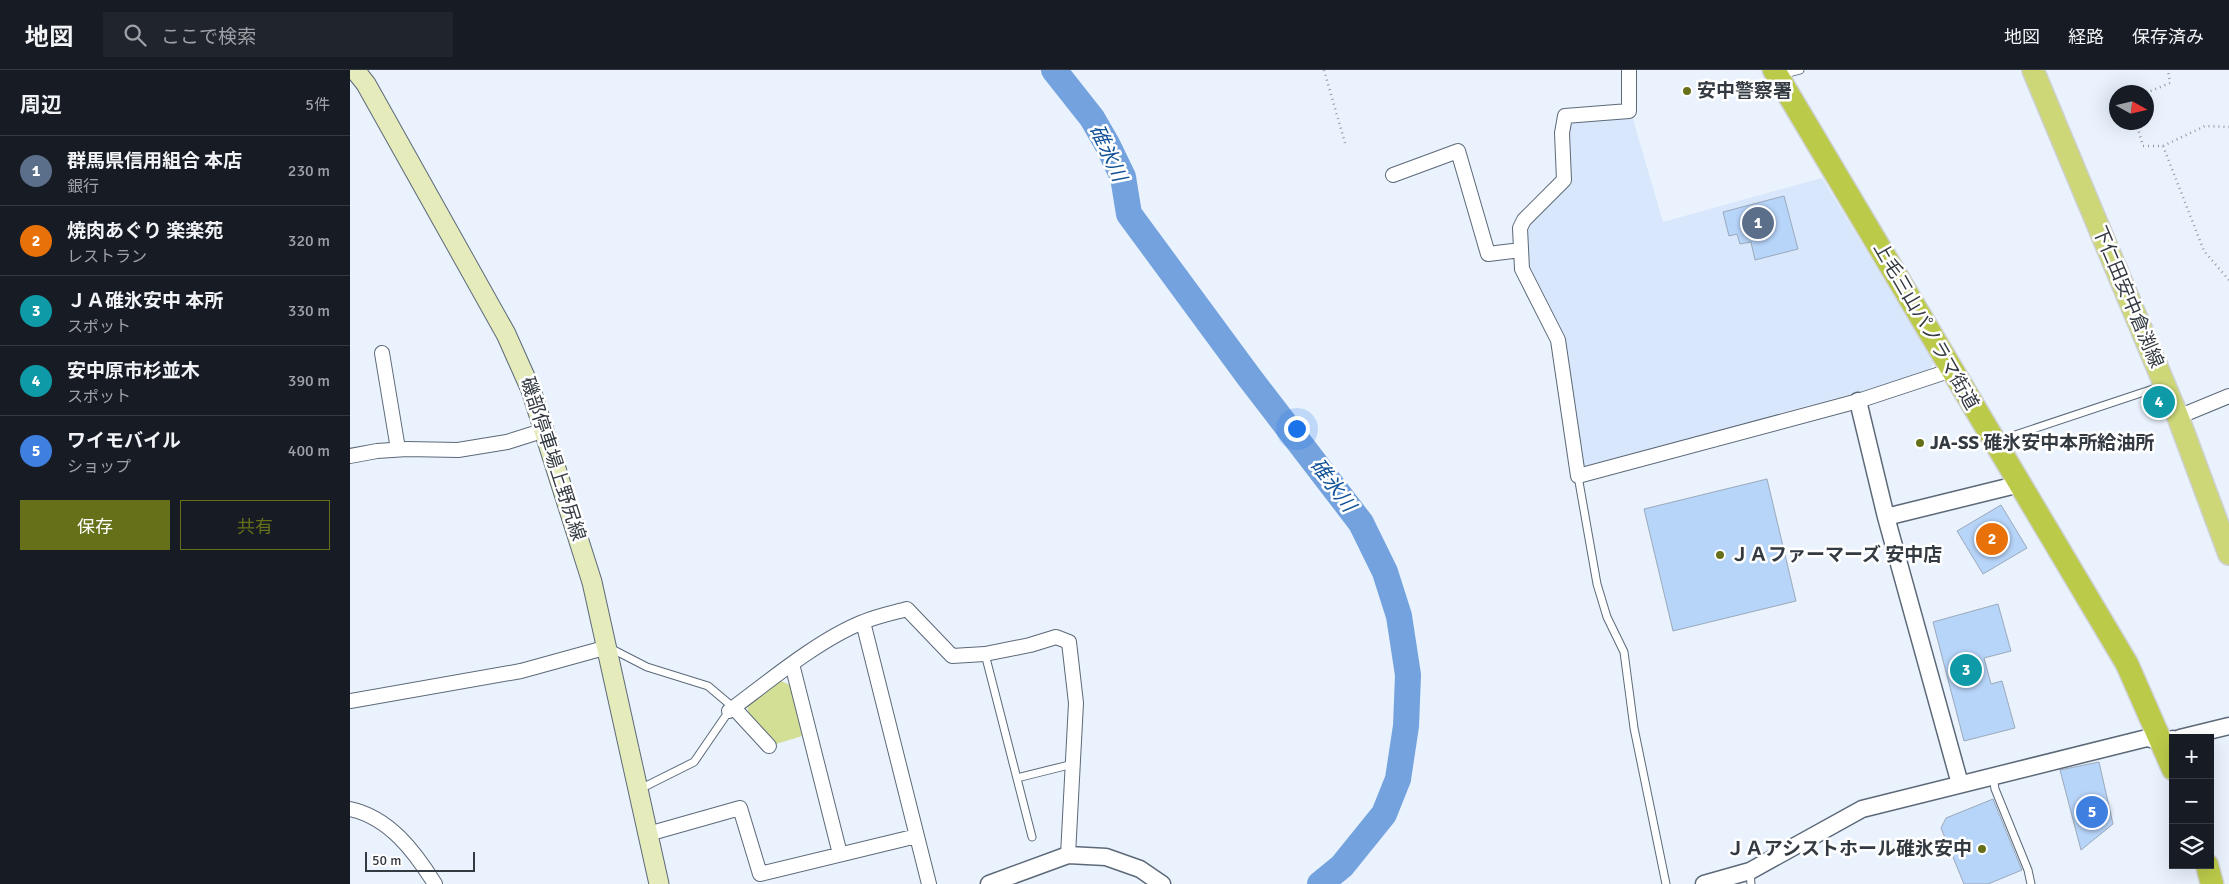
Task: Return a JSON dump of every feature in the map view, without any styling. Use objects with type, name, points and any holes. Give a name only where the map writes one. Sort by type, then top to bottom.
[{"type":"highway","name":"上毛三山パノラマ街道","points":[[1776,73],[2169,735]]},
{"type":"highway","points":[[2208,869],[2212,884]]},
{"type":"main road","name":"磯部停車場上野尻線","points":[[355,70],[366,84],[506,334],[532,390],[592,582],[608,647],[659,884]]},
{"type":"main road","name":"下仁田安中倉渕線","points":[[2034,70],[2178,417],[2229,554]]},
{"type":"street","points":[[1629,70],[1629,111],[1565,116],[1562,133],[1564,180],[1524,220],[1520,228],[1522,269],[1558,340],[1578,476],[1858,400],[1952,370]]},
{"type":"street","points":[[1393,175],[1458,151],[1488,254],[1521,250]]},
{"type":"street","points":[[382,353],[398,449]]},
{"type":"street","points":[[2178,417],[2229,396]]},
{"type":"street","points":[[1858,400],[1886,517],[1960,784]]},
{"type":"street","points":[[350,456],[377,450],[458,450],[507,442],[545,430]]},
{"type":"street","points":[[1886,517],[2020,484]]},
{"type":"street","points":[[770,746],[731,710],[792,664],[842,632],[863,622],[907,609],[952,656],[985,654],[1030,646],[1056,637],[1069,642],[1076,703],[1068,855]]},
{"type":"street","points":[[863,622],[929,884]]},
{"type":"street","points":[[350,701],[521,671],[608,647]]},
{"type":"street","points":[[792,664],[840,854]]},
{"type":"street","points":[[2196,734],[2229,726]]},
{"type":"street","points":[[1704,884],[1751,878],[1862,809],[2147,738],[2169,740]]},
{"type":"street","points":[[648,834],[740,808],[760,874],[917,836]]},
{"type":"street","points":[[350,809],[363,812],[399,836],[421,861],[435,884]]},
{"type":"street","points":[[989,884],[1068,855],[1106,857],[1140,869],[1162,884]]},
{"type":"lane","points":[[1776,73],[1800,70]]},
{"type":"lane","points":[[1994,441],[2164,385]]},
{"type":"lane","points":[[1578,476],[1597,584],[1607,618],[1624,652],[1634,728],[1666,884]]},
{"type":"lane","points":[[608,647],[647,667],[708,686],[731,710],[694,762],[638,791]]},
{"type":"lane","points":[[985,654],[1032,836]]},
{"type":"lane","points":[[1017,778],[1073,764]]},
{"type":"lane","points":[[1992,776],[1995,789],[2028,870],[2031,884]]},
{"type":"path","points":[[1324,70],[1344,143]]},
{"type":"path","points":[[2154,90],[2170,84],[2168,70]]},
{"type":"path","points":[[2138,130],[2143,146],[2163,146],[2205,126],[2229,127]]},
{"type":"path","points":[[2163,146],[2204,251],[2229,280]]},
{"type":"shaded area","points":[[1632,116],[1663,222],[1822,178],[1934,362],[1928,373],[1581,467],[1561,338],[1529,273],[1526,223],[1569,181],[1569,122]]},
{"type":"green space","points":[[781,681],[790,685],[802,736],[776,744],[747,717],[748,706]]},
{"type":"building","points":[[1784,196],[1798,249],[1755,260],[1751,242],[1740,244],[1737,234],[1729,236],[1723,212]]},
{"type":"building","name":"ＪＡファーマーズ 安中店","points":[[1767,479],[1796,601],[1673,631],[1644,509]]},
{"type":"building","points":[[2001,505],[2027,548],[1983,574],[1957,531]]},
{"type":"building","points":[[1998,604],[2011,651],[1984,658],[1991,684],[2002,681],[2015,728],[1964,741],[1933,622]]},
{"type":"building","points":[[2099,762],[2113,824],[2081,850],[2060,770]]},
{"type":"building","name":"ＪＡアシストホール碓氷安中","points":[[1993,799],[2022,870],[1988,884],[1964,884],[1941,828],[1946,818]]},
{"type":"waterway","name":"碓氷川","points":[[1054,70],[1092,118],[1107,144],[1123,177],[1129,214],[1249,377],[1361,523],[1385,572],[1399,616],[1408,675],[1406,726],[1398,779],[1384,814],[1342,866],[1320,884]]},
{"type":"place","name":"安中警察署","points":[[1687,91]]},
{"type":"place","name":"群馬県信用組合 本店","points":[[1758,223]]},
{"type":"place","name":"安中原市杉並木","points":[[2159,402]]},
{"type":"place","name":"JA-SS 碓氷安中本所給油所","points":[[1920,443]]},
{"type":"place","name":"焼肉あぐり 楽楽苑","points":[[1992,539]]},
{"type":"place","name":"ＪＡファーマーズ 安中店","points":[[1720,555]]},
{"type":"place","name":"ＪＡ碓氷安中 本所","points":[[1966,670]]},
{"type":"place","name":"ワイモバイル","points":[[2092,812]]},
{"type":"place","name":"ＪＡアシストホール碓氷安中","points":[[1982,849]]}]
